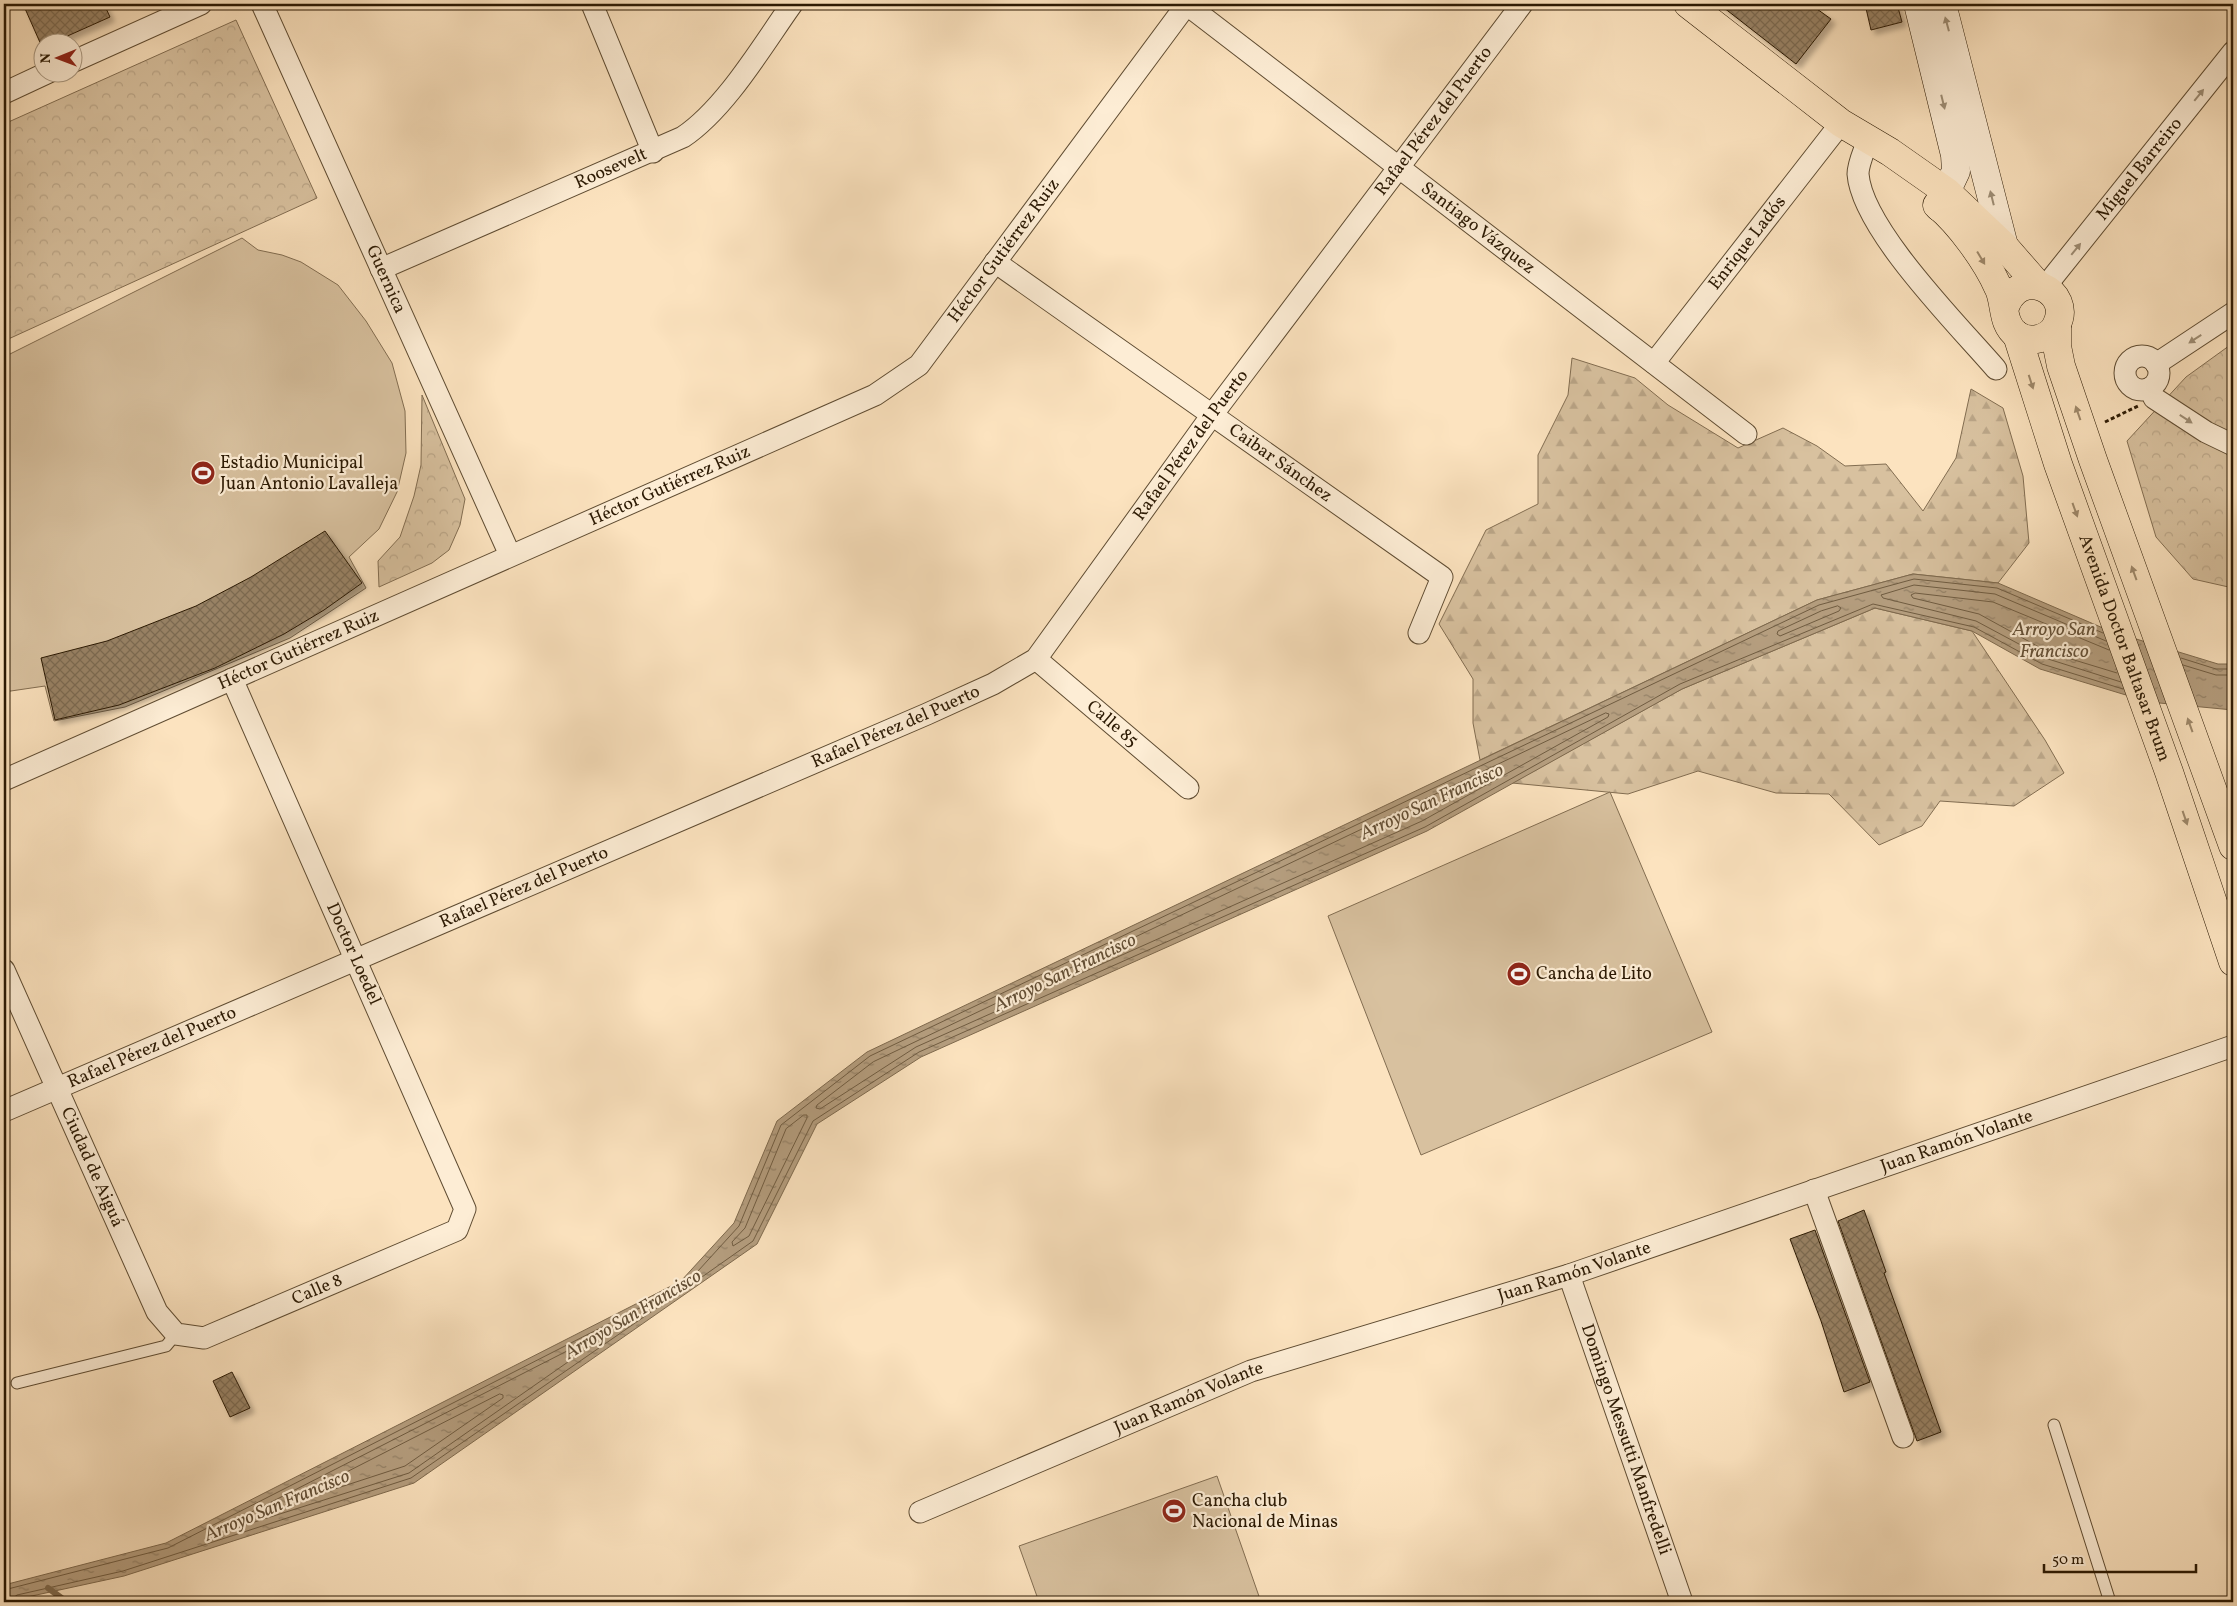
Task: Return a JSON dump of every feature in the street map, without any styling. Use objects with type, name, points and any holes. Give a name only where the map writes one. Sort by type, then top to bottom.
[{"type":"highway","points":[[1688,4],[1841,123],[1890,152],[1943,200],[2004,246],[2042,286],[2056,297],[2060,311],[2056,326],[2049,334],[2039,339],[2027,340],[2017,335],[2007,324],[1999,288],[1976,249],[1943,200],[1877,161],[1841,123]]},
{"type":"highway","points":[[2004,310],[2008,299],[2016,290],[2026,285],[2042,286]]},
{"type":"highway","name":"Avenida Doctor Baltasar Brum","points":[[2056,326],[2061,366],[2093,460],[2233,846]]},
{"type":"highway","name":"Avenida Doctor Baltasar Brum","points":[[2017,335],[2058,464],[2169,772],[2233,962]]},
{"type":"main road","points":[[1918,4],[1945,64],[2004,246]]},
{"type":"main road","points":[[1942,4],[1945,64],[1956,171],[1943,200]]},
{"type":"street","points":[[82,58],[201,4]]},
{"type":"street","name":"Guernica","points":[[262,4],[510,555]]},
{"type":"street","points":[[592,4],[653,152]]},
{"type":"street","name":"Roosevelt","points":[[381,269],[653,152],[683,137],[701,125],[716,108],[792,4]]},
{"type":"street","name":"Santiago Vázquez","points":[[1186,4],[1746,434]]},
{"type":"street","name":"Héctor Gutiérrez Ruiz","points":[[4,780],[875,395],[919,365],[1186,4]]},
{"type":"street","name":"Rafael Pérez del Puerto","points":[[4,1111],[927,714],[993,684],[1036,659],[1212,415],[1522,4]]},
{"type":"street","name":"Miguel Barreiro","points":[[2042,286],[2233,52]]},
{"type":"street","points":[[4,93],[32,80]]},
{"type":"street","name":"Enrique Ladós","points":[[1654,363],[1841,123]]},
{"type":"street","points":[[1864,148],[1858,172],[1862,194],[1878,224],[1903,263],[1996,369]]},
{"type":"street","name":"Caibar Sánchez","points":[[995,262],[1442,578],[1419,633]]},
{"type":"street","points":[[2156,364],[2233,314]]},
{"type":"street","points":[[2152,393],[2158,377],[2156,364],[2149,358],[2140,356],[2132,359],[2125,371],[2126,380],[2133,387],[2152,393],[2206,432],[2233,445]]},
{"type":"street","name":"Calle 85","points":[[1036,659],[1188,788]]},
{"type":"street","name":"Doctor Loedel","points":[[232,679],[465,1209],[457,1230]]},
{"type":"street","name":"Ciudad de Aiguá","points":[[4,970],[156,1312],[176,1334]]},
{"type":"street","name":"Juan Ramón Volante","points":[[920,1512],[1251,1371],[1569,1275],[2233,1046]]},
{"type":"street","points":[[1814,1190],[1903,1437]]},
{"type":"street","name":"Calle 8","points":[[176,1334],[204,1338],[457,1230]]},
{"type":"street","name":"Domingo Messutti Manfredelli","points":[[1569,1275],[1682,1602]]},
{"type":"lane","points":[[17,1383],[166,1346],[176,1334]]},
{"type":"lane","points":[[2054,1425],[2110,1602]]},
{"type":"path","points":[[2084,432],[2152,393]]},
{"type":"green space","points":[[236,20],[317,198],[4,341],[4,124]]},
{"type":"green space","name":"Estadio Municipal Juan Antonio Lavalleja","points":[[242,238],[258,250],[282,255],[301,262],[338,285],[366,321],[392,363],[405,411],[406,453],[397,492],[379,529],[349,557],[366,588],[290,638],[125,707],[54,721],[45,686],[4,692],[4,357]]},
{"type":"green space","points":[[2233,343],[2233,588],[2193,579],[2156,537],[2127,441],[2186,377]]},
{"type":"green space","points":[[1572,358],[1635,378],[1668,405],[1738,448],[1783,428],[1817,446],[1845,466],[1886,464],[1923,511],[1956,458],[1971,389],[2003,408],[2023,476],[2029,543],[1998,583],[1913,574],[1817,600],[1480,760],[1473,723],[1473,679],[1439,624],[1486,530],[1538,504],[1538,455],[1568,395]]},
{"type":"green space","points":[[422,395],[465,499],[460,525],[449,550],[432,563],[379,587],[378,561],[400,537],[414,496],[421,465]]},
{"type":"green space","points":[[1875,608],[1972,631],[2045,740],[2064,773],[2014,806],[1940,801],[1922,826],[1879,845],[1829,794],[1776,793],[1698,771],[1628,794],[1512,783],[1682,689]]},
{"type":"green space","name":"Cancha de Lito","points":[[1610,792],[1712,1032],[1421,1155],[1328,916]]},
{"type":"green space","name":"Cancha club Nacional de Minas","points":[[1217,1476],[1261,1602],[1039,1602],[1019,1546]]},
{"type":"water","name":"Arroyo San Francisco","points":[[1913,574],[1998,583],[2110,631],[2218,664],[2233,664],[2233,710],[2149,702],[2040,669],[1972,631],[1875,608],[1682,689],[1427,831],[921,1057],[817,1124],[757,1244],[414,1483],[124,1576],[4,1602],[4,1585],[166,1543],[681,1281],[734,1223],[777,1121],[867,1052],[1817,600]]},
{"type":"building","points":[[23,4],[104,4],[110,17],[76,32],[35,32]]},
{"type":"building","points":[[1719,4],[1810,4],[1831,19],[1796,64]]},
{"type":"building","points":[[1865,4],[1897,4],[1902,22],[1871,30]]},
{"type":"building","points":[[325,531],[362,583],[324,610],[284,634],[215,668],[119,705],[55,720],[41,658],[107,641],[196,606],[251,577]]},
{"type":"building","points":[[1864,1210],[1886,1272],[1884,1273],[1941,1432],[1917,1441],[1838,1221]]},
{"type":"building","points":[[1815,1230],[1870,1382],[1844,1392],[1821,1321],[1790,1239]]},
{"type":"building","points":[[232,1372],[250,1408],[230,1417],[213,1381]]},
{"type":"waterway","points":[[48,1588],[67,1602]]},
{"type":"place","name":"Estadio Municipal Juan Antonio Lavalleja","points":[[203,473]]},
{"type":"place","name":"Cancha de Lito","points":[[1519,974]]},
{"type":"place","name":"Cancha club Nacional de Minas","points":[[1174,1511]]}]
